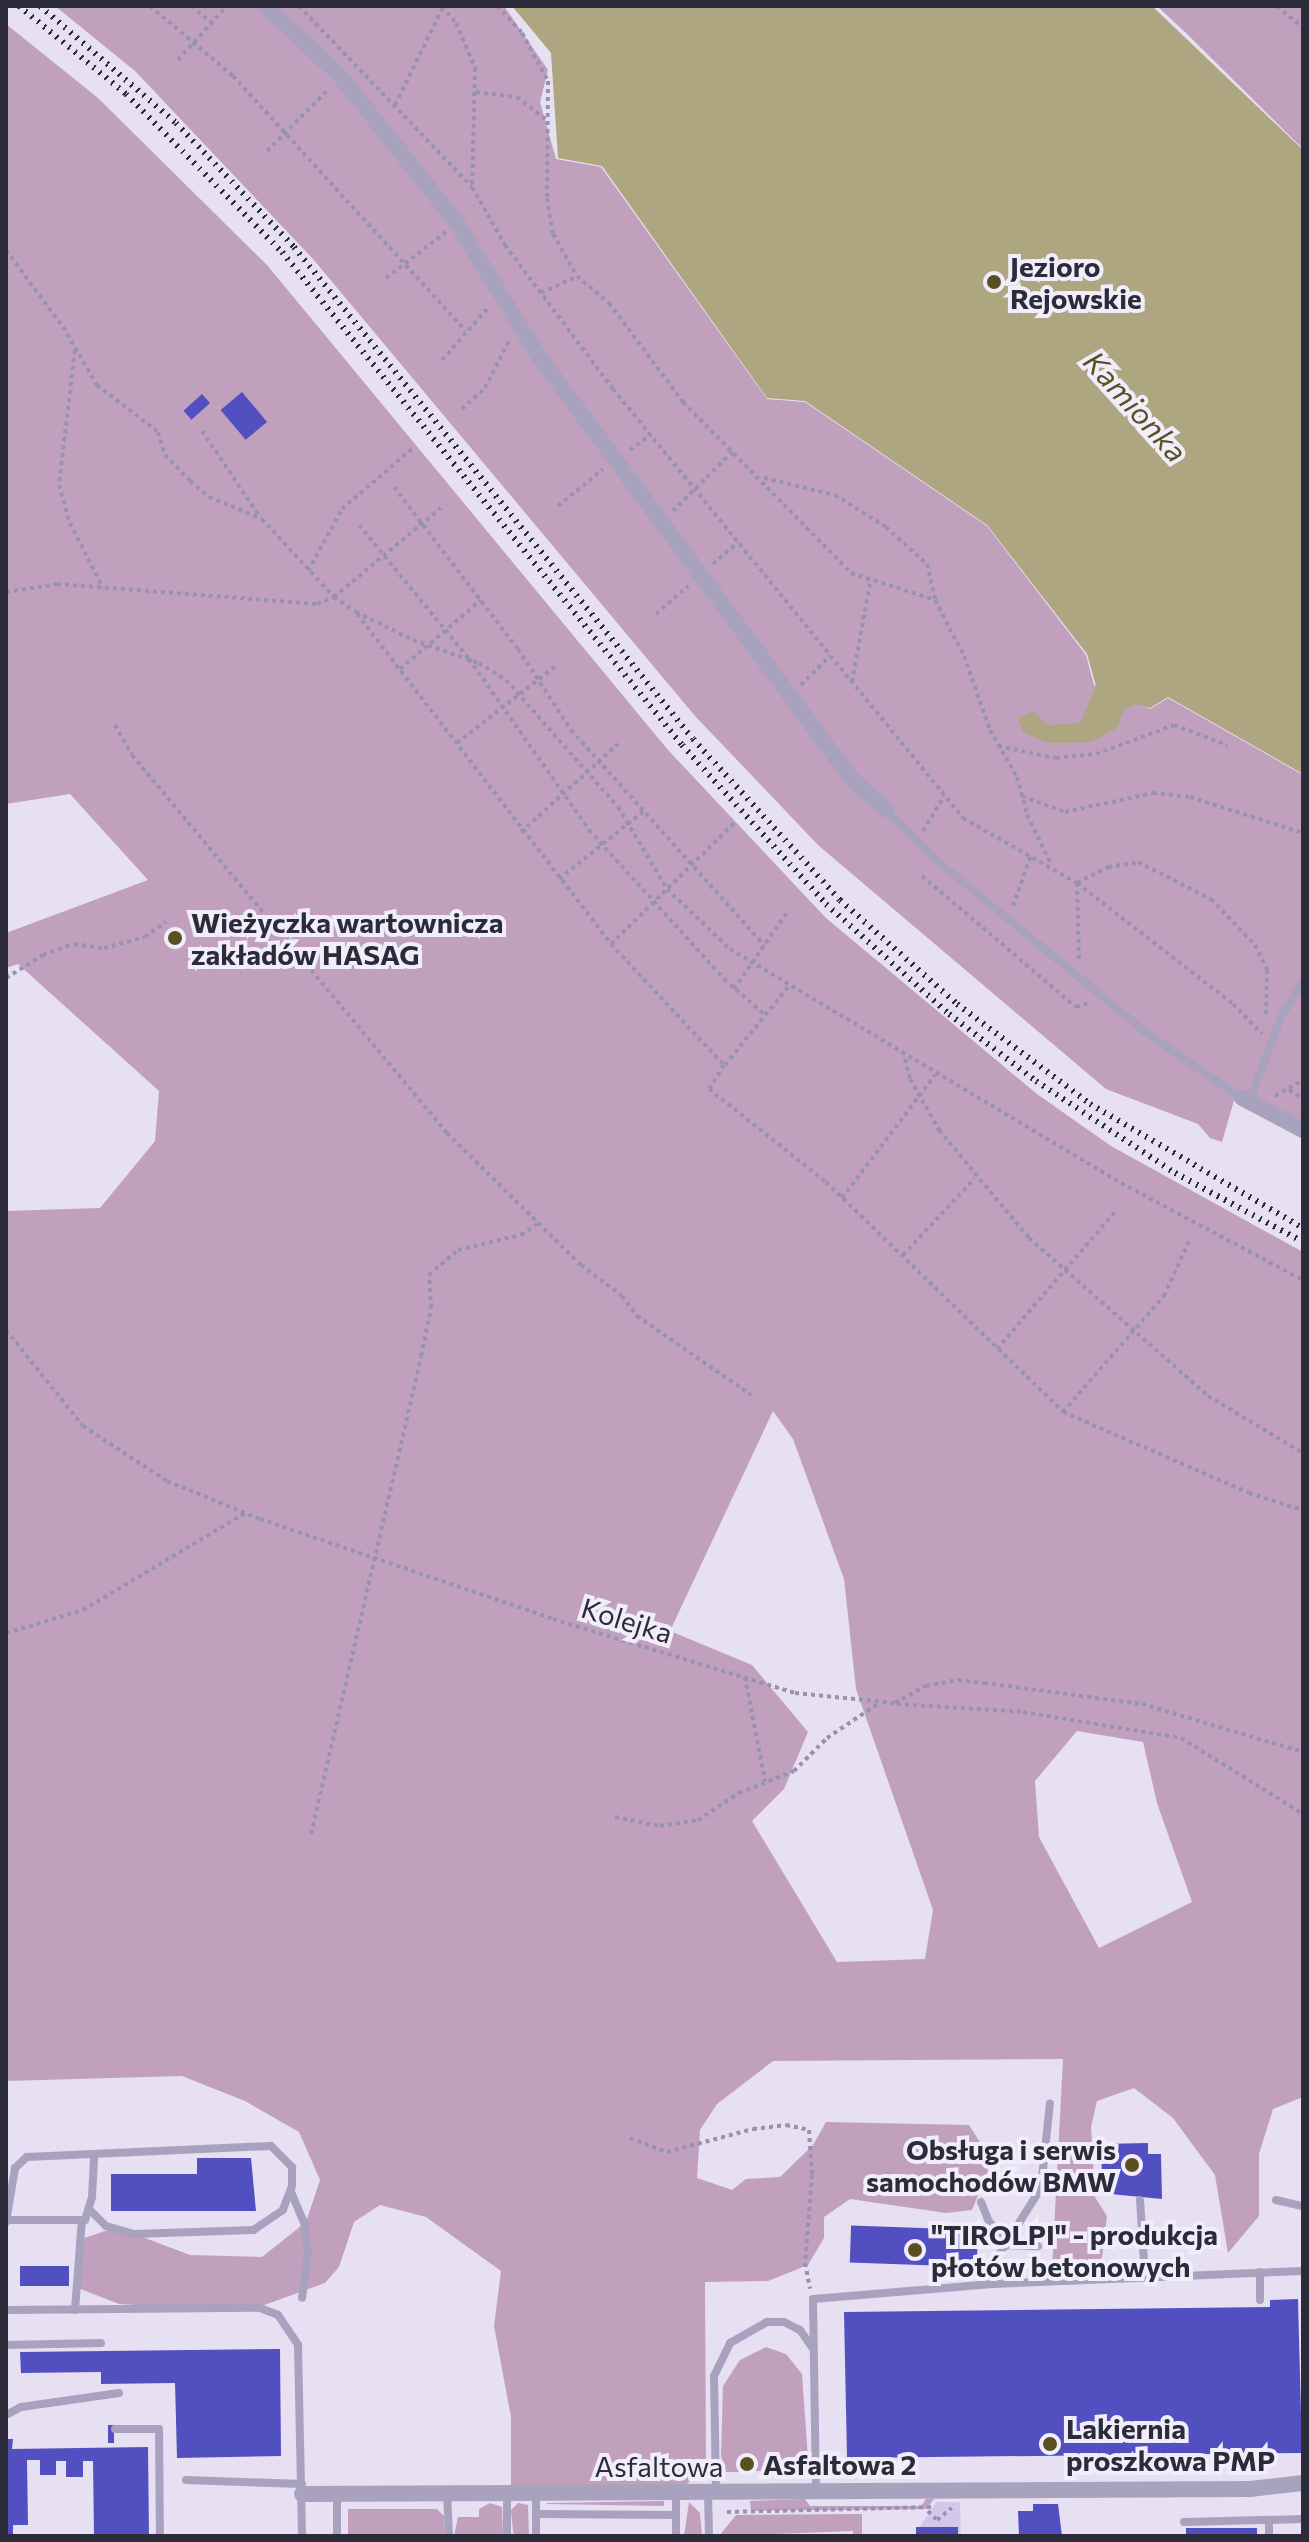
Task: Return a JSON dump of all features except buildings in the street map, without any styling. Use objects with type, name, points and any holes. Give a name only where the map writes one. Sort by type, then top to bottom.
[{"type":"street","points":[[266,6],[341,77],[457,223],[503,293],[538,355],[664,520],[851,778],[886,810]]},
{"type":"street","points":[[1245,1100],[1303,1130]]},
{"type":"street","name":"Asfaltowa","points":[[302,2489],[337,2494],[1250,2489],[1303,2483]]},
{"type":"lane","points":[[886,810],[1009,920],[1149,1035],[1245,1100],[1281,1017],[1303,981]]},
{"type":"lane","points":[[992,2284],[992,2266],[1041,2188],[1050,2103]]},
{"type":"lane","points":[[82,2220],[6,2221],[10,2168],[27,2157],[94,2158],[158,2148],[271,2146],[292,2167],[291,2192],[304,2222],[308,2252],[302,2298]]},
{"type":"lane","points":[[75,2310],[82,2220],[90,2210],[94,2158]]},
{"type":"lane","points":[[90,2210],[106,2226],[134,2234],[237,2233],[275,2220],[291,2192]]},
{"type":"lane","points":[[1140,2200],[1145,2278]]},
{"type":"lane","points":[[1276,2200],[1303,2206]]},
{"type":"lane","points":[[981,2202],[989,2222],[1005,2242],[1038,2246]]},
{"type":"lane","points":[[816,2491],[813,2299],[992,2284],[1303,2271]]},
{"type":"lane","points":[[1260,2272],[1260,2300]]},
{"type":"lane","points":[[6,2310],[260,2308],[278,2315],[298,2345],[302,2536]]},
{"type":"lane","points":[[709,2536],[714,2376],[730,2343],[767,2322],[784,2322],[800,2330],[813,2349]]},
{"type":"lane","points":[[6,2345],[101,2343]]},
{"type":"lane","points":[[6,2415],[21,2407],[119,2393]]},
{"type":"lane","points":[[115,2429],[159,2429],[160,2536]]},
{"type":"lane","points":[[186,2480],[302,2489]]},
{"type":"lane","points":[[676,2492],[676,2536]]},
{"type":"lane","points":[[447,2493],[449,2536]]},
{"type":"lane","points":[[507,2493],[507,2536]]},
{"type":"lane","points":[[536,2493],[536,2536]]},
{"type":"lane","points":[[337,2494],[337,2536]]},
{"type":"lane","points":[[536,2514],[676,2515]]},
{"type":"lane","points":[[1184,2522],[1303,2519]]},
{"type":"lane","points":[[1269,2520],[1269,2536]]},
{"type":"path","points":[[150,6],[195,42],[287,132],[466,331]]},
{"type":"path","points":[[191,6],[212,23]]},
{"type":"path","points":[[178,60],[227,6]]},
{"type":"path","points":[[299,6],[472,187],[541,293],[651,435],[963,818],[1053,866],[1077,883],[1231,1002],[1262,1033]]},
{"type":"path","points":[[395,105],[443,6]]},
{"type":"path","points":[[443,6],[475,68],[472,187]]},
{"type":"path","points":[[497,6],[522,33],[548,81],[545,119],[553,234],[577,276],[609,303],[683,402],[734,450],[851,573],[870,583],[935,600]]},
{"type":"path","points":[[1277,6],[1303,28]]},
{"type":"path","points":[[267,151],[341,77]]},
{"type":"path","points":[[476,92],[517,97],[545,119]]},
{"type":"path","points":[[386,278],[457,223]]},
{"type":"path","points":[[6,250],[116,404],[158,432],[165,455],[209,497],[262,519]]},
{"type":"path","points":[[541,293],[577,276]]},
{"type":"path","points":[[442,360],[503,293]]},
{"type":"path","points":[[462,409],[485,388],[517,318]]},
{"type":"path","points":[[75,350],[59,485],[70,523],[103,588]]},
{"type":"path","points":[[202,431],[262,519],[334,597],[356,612],[427,645],[469,659],[520,694],[629,823],[667,889],[730,949],[935,1075],[1303,1280]]},
{"type":"path","points":[[558,506],[651,435]]},
{"type":"path","points":[[308,571],[342,509],[375,476],[414,447]]},
{"type":"path","points":[[664,520],[734,450]]},
{"type":"path","points":[[761,478],[835,495],[886,527],[927,564],[935,600],[964,656],[998,746],[1053,866]]},
{"type":"path","points":[[394,487],[601,763],[764,945]]},
{"type":"path","points":[[6,592],[57,584],[317,604],[334,597],[441,508]]},
{"type":"path","points":[[359,525],[469,659],[562,796],[602,845],[734,989],[765,1015]]},
{"type":"path","points":[[852,682],[870,583]]},
{"type":"path","points":[[400,669],[481,600]]},
{"type":"path","points":[[356,612],[521,832],[611,944],[724,1065]]},
{"type":"path","points":[[791,695],[830,656]]},
{"type":"path","points":[[457,743],[557,665]]},
{"type":"path","points":[[115,725],[132,755],[447,1133],[539,1223],[622,1296],[637,1316],[751,1395]]},
{"type":"path","points":[[998,746],[1056,758],[1096,754],[1174,725],[1227,745]]},
{"type":"path","points":[[521,832],[588,776],[618,744]]},
{"type":"path","points":[[1022,796],[1065,812],[1153,793],[1190,797],[1303,833]]},
{"type":"path","points":[[918,840],[944,796]]},
{"type":"path","points":[[559,879],[644,811]]},
{"type":"path","points":[[611,944],[734,823]]},
{"type":"path","points":[[1009,920],[1031,855]]},
{"type":"path","points":[[1077,883],[1108,867],[1138,862],[1211,899],[1255,945],[1267,970],[1270,995],[1262,1033],[1264,1041]]},
{"type":"path","points":[[922,876],[1076,1007],[1098,1004]]},
{"type":"path","points":[[1077,883],[1079,977]]},
{"type":"path","points":[[734,989],[789,910]]},
{"type":"path","points":[[6,978],[43,955],[74,944],[104,948],[145,937],[166,922]]},
{"type":"path","points":[[789,986],[724,1065],[709,1089],[842,1198],[1063,1412],[1249,1493],[1303,1510]]},
{"type":"path","points":[[904,1057],[919,1096],[975,1178],[1029,1238],[1136,1328],[1208,1396],[1303,1453]]},
{"type":"path","points":[[842,1198],[935,1075]]},
{"type":"path","points":[[1303,1080],[1289,1090],[1303,1098]]},
{"type":"path","points":[[903,1255],[975,1178]]},
{"type":"path","points":[[997,1349],[1063,1266],[1115,1212]]},
{"type":"path","points":[[311,1834],[431,1308],[429,1275],[458,1250],[521,1235],[539,1223]]},
{"type":"path","points":[[1063,1412],[1164,1296],[1190,1239]]},
{"type":"path","name":"Kolejka","points":[[6,1330],[83,1426],[167,1481],[245,1513],[374,1555],[438,1581],[795,1693],[895,1703],[926,1686],[971,1682],[1142,1704],[1303,1752]]},
{"type":"path","points":[[6,1633],[83,1610],[245,1513]]},
{"type":"path","points":[[745,1677],[765,1781]]},
{"type":"path","points":[[615,1817],[660,1826],[698,1820],[765,1781],[794,1771],[827,1738],[879,1703]]},
{"type":"path","points":[[895,1703],[1023,1712],[1181,1738],[1303,1814]]},
{"type":"path","points":[[630,2138],[667,2152],[753,2129],[786,2125],[809,2130],[812,2175],[805,2263],[813,2299]]},
{"type":"path","points":[[927,2511],[937,2520],[960,2502]]},
{"type":"shaded area","points":[[55,6],[504,6],[548,70],[540,102],[556,159],[601,167],[767,399],[805,402],[987,526],[1086,655],[1094,685],[1150,709],[1168,698],[1303,775],[1303,1125],[1235,1097],[1222,1142],[1210,1138],[1198,1124],[1106,1089],[819,846],[695,716],[313,259],[135,71]]},
{"type":"shaded area","points":[[1157,6],[1303,6],[1303,149],[1186,33]]},
{"type":"shaded area","points":[[6,24],[98,98],[267,265],[668,750],[826,918],[1037,1094],[1111,1146],[1303,1252],[1303,2097],[1273,2109],[1259,2154],[1259,2216],[1228,2253],[1215,2175],[1173,2118],[1134,2088],[1097,2101],[1091,2127],[1095,2197],[1107,2216],[1102,2258],[1074,2270],[1052,2269],[1063,2059],[773,2061],[717,2104],[700,2130],[697,2178],[732,2190],[746,2179],[780,2177],[813,2145],[826,2122],[969,2125],[992,2161],[972,2210],[946,2213],[850,2199],[824,2217],[824,2238],[808,2265],[768,2281],[705,2282],[706,2467],[687,2484],[511,2487],[511,2417],[494,2326],[501,2271],[426,2217],[380,2205],[354,2222],[339,2267],[325,2283],[248,2311],[119,2304],[78,2288],[76,2241],[116,2227],[190,2255],[262,2257],[306,2222],[320,2180],[299,2132],[245,2101],[182,2076],[6,2081],[6,1211],[100,1208],[155,1141],[159,1091],[18,964],[6,968],[6,933],[148,880],[70,794],[6,804]],"holes":[[[773,1411],[793,1439],[844,1579],[856,1689],[933,1910],[925,1959],[837,1962],[752,1821],[784,1789],[808,1732],[752,1665],[670,1631]],[[1077,1731],[1143,1742],[1157,1803],[1192,1902],[1099,1948],[1039,1837],[1035,1781]]]},
{"type":"shaded area","points":[[766,2347],[786,2354],[802,2374],[808,2459],[803,2471],[755,2471],[754,2460],[740,2460],[739,2472],[726,2472],[721,2456],[723,2386],[740,2360]]},
{"type":"shaded area","points":[[805,2499],[810,2506],[921,2506],[926,2499],[934,2499],[926,2509],[751,2511],[750,2501]]},
{"type":"shaded area","points":[[664,2501],[664,2506],[546,2504],[548,2503]]},
{"type":"shaded area","points":[[689,2502],[700,2513],[702,2536],[684,2536]]},
{"type":"shaded area","points":[[936,2502],[960,2502],[961,2536],[914,2536]]},
{"type":"shaded area","points":[[490,2503],[502,2507],[503,2536],[454,2536],[458,2517],[479,2517],[479,2509]]},
{"type":"shaded area","points":[[518,2503],[528,2505],[529,2536],[514,2536],[511,2510]]},
{"type":"shaded area","points":[[348,2509],[437,2509],[444,2516],[445,2536],[348,2536]]},
{"type":"shaded area","points":[[862,2514],[862,2536],[853,2536],[853,2531],[719,2536],[736,2515]]},
{"type":"water","name":"Jezioro Rejowskie","points":[[512,6],[1152,6],[1303,150],[1303,774],[1168,697],[1150,708],[1136,704],[1124,709],[1117,728],[1091,742],[1047,743],[1023,732],[1018,718],[1033,712],[1049,725],[1080,723],[1096,686],[1087,654],[987,525],[805,401],[767,398],[602,166],[558,158],[551,53]]},
{"type":"railway","points":[[19,6],[126,94],[282,252],[682,745],[826,904],[949,1014],[1036,1081],[1175,1173],[1303,1242]]},
{"type":"railway","points":[[40,6],[176,123],[294,247],[693,739],[840,900],[957,1004],[1090,1104],[1303,1228]]},
{"type":"place","name":"Jezioro Rejowskie","points":[[994,282]]},
{"type":"place","name":"Wieżyczka wartownicza zakładów HASAG","points":[[175,938]]},
{"type":"place","name":"Obsługa i serwis samochodów BMW","points":[[1132,2165]]},
{"type":"place","name":"\"TIROLPI\" - produkcja płotów betonowych","points":[[915,2250]]},
{"type":"place","name":"Lakiernia proszkowa PMP","points":[[1050,2444]]},
{"type":"place","name":"Asfaltowa 2","points":[[747,2464]]},
{"type":"water label","name":"Kamionka","points":[[1136,406]]}]
